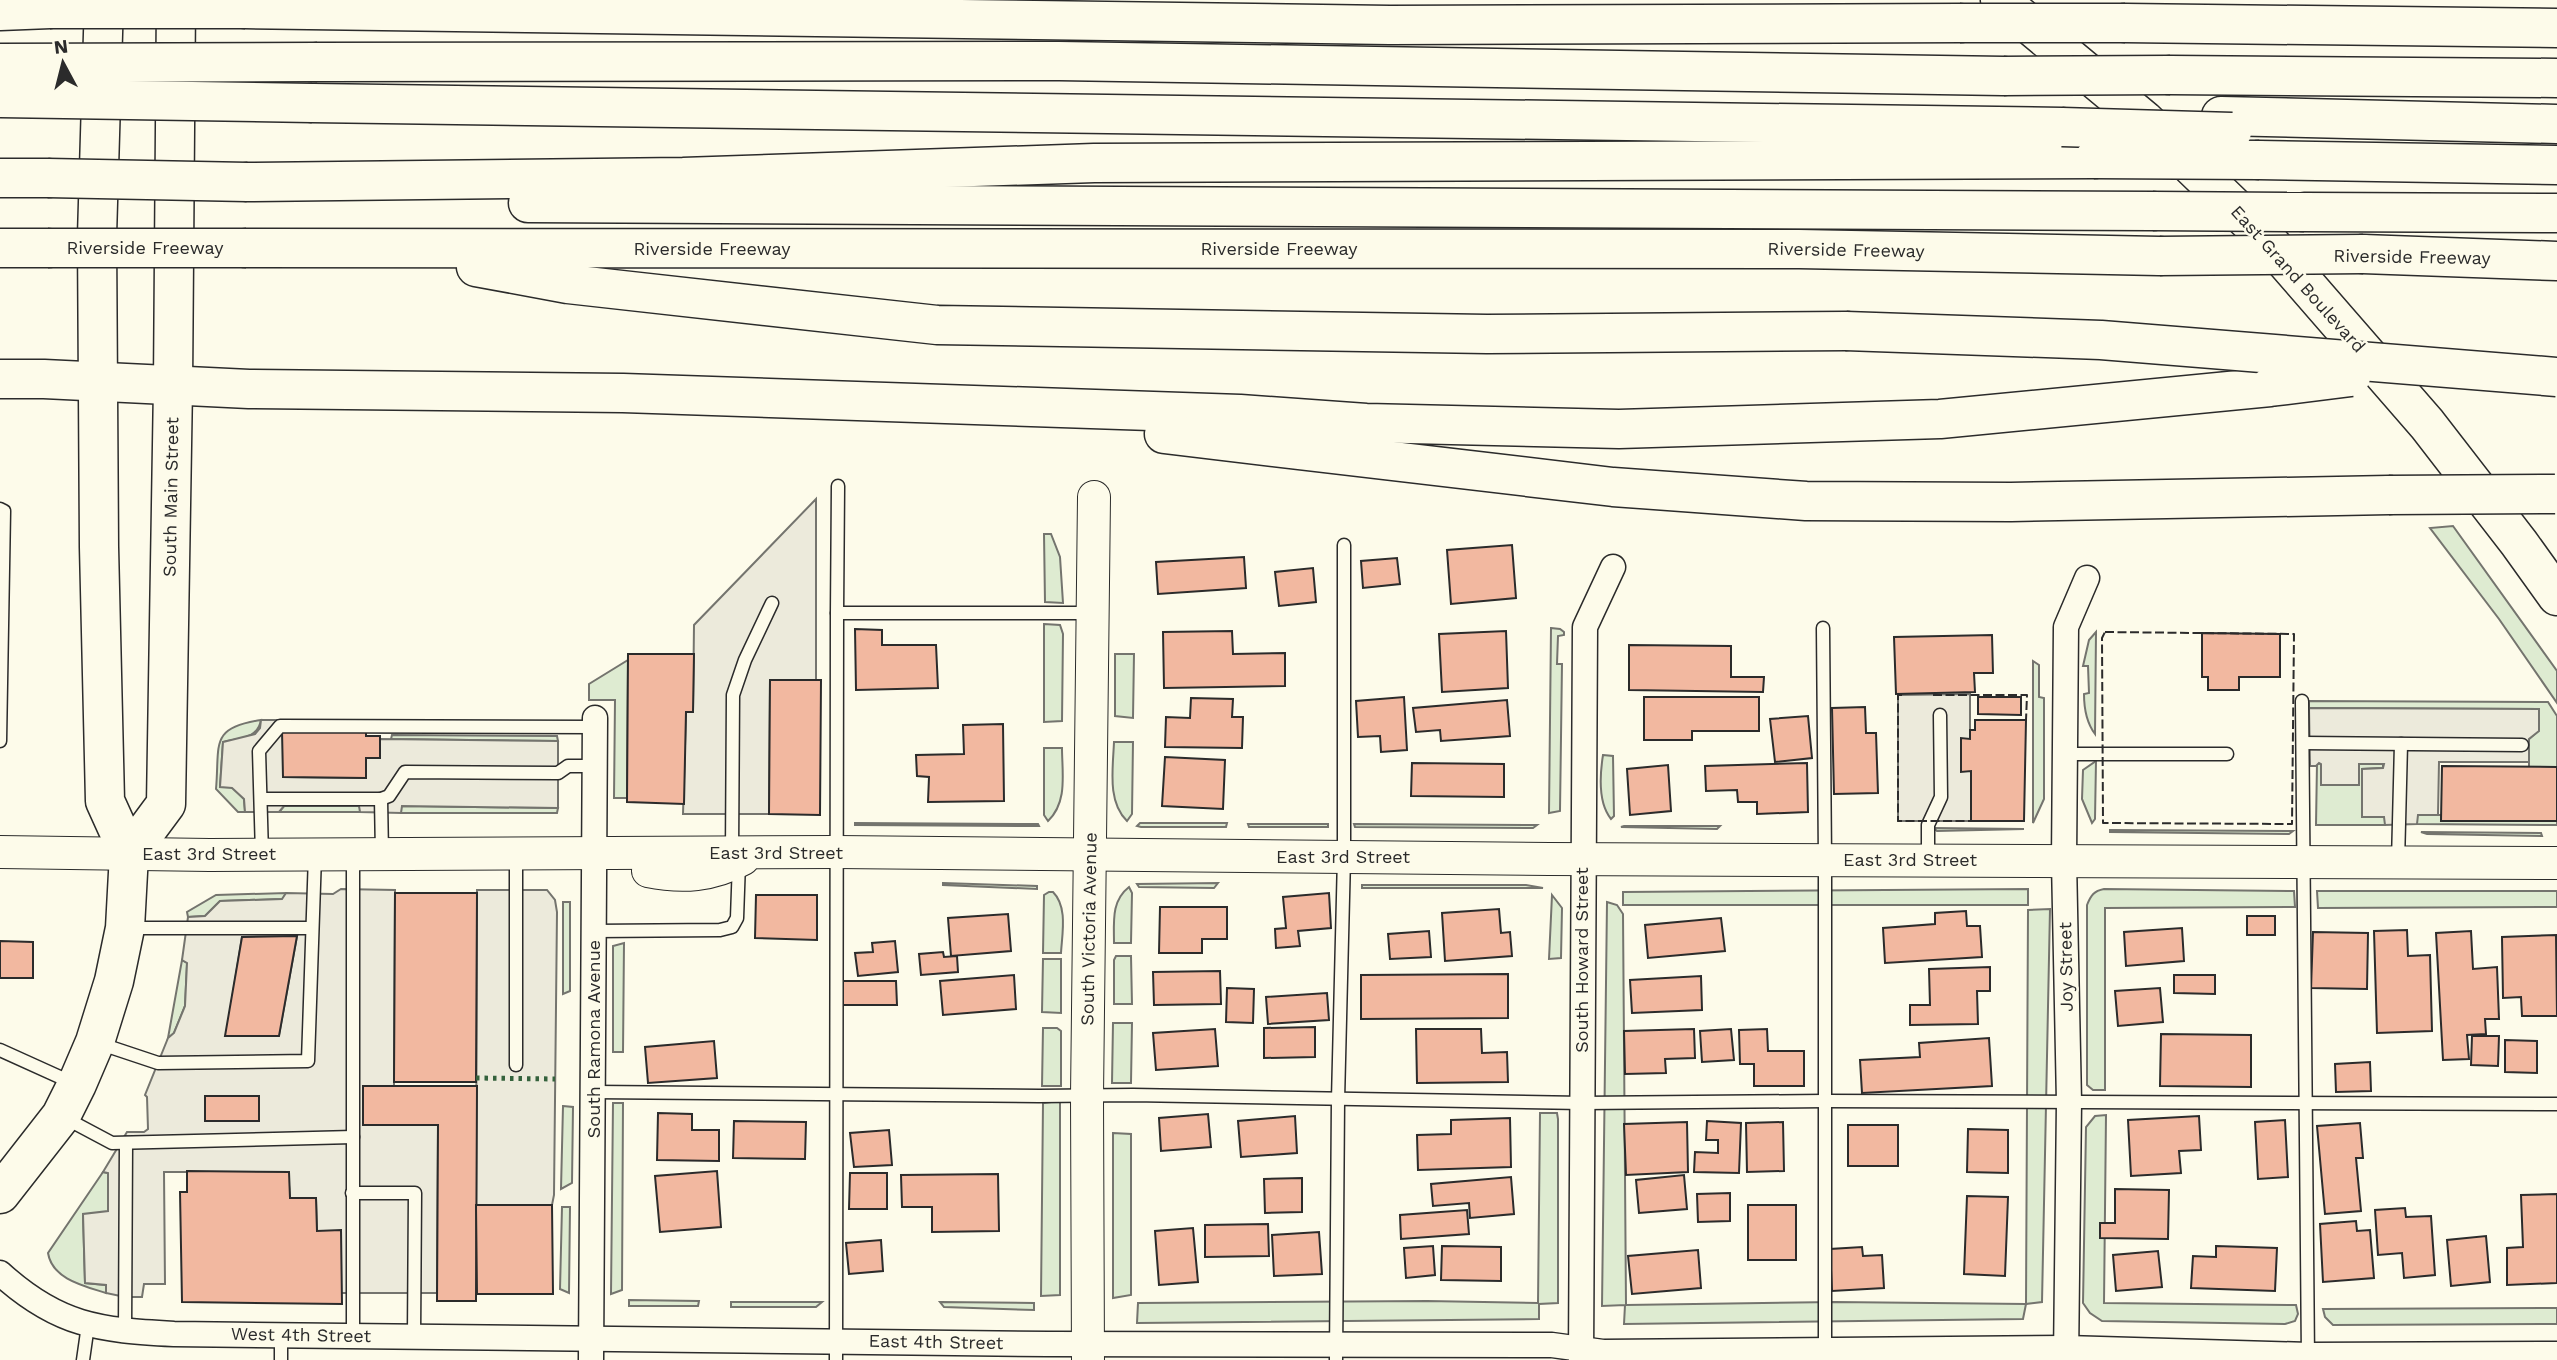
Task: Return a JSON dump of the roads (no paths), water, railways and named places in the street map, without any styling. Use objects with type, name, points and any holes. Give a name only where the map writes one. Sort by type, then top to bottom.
[{"type":"main road","points":[[0,1194],[69,1100],[94,1042],[114,981],[125,928],[129,854],[105,801],[97,382],[99,132],[104,0]]},
{"type":"main road","name":"South Main Street","points":[[129,854],[166,804],[176,0]]},
{"type":"main road","name":"East Grand Boulevard","points":[[2000,0],[2154,129],[2261,233],[2427,424],[2557,596]]},
{"type":"main road","points":[[0,11],[245,9],[1390,24],[2125,23],[2557,28]]},
{"type":"main road","points":[[0,63],[1059,61],[2004,76],[2557,78]]},
{"type":"main road","points":[[0,99],[1586,120],[2058,120],[2557,138]]},
{"type":"main road","points":[[2058,120],[2154,129],[2227,124],[2557,124]]},
{"type":"main road","points":[[0,178],[247,182],[583,176],[683,177],[1094,163],[2094,159],[2557,165]]},
{"type":"main road","points":[[2334,161],[2367,182],[2389,191],[2557,191]]},
{"type":"main road","points":[[395,180],[407,190],[422,196],[452,202],[2557,214]]},
{"type":"main road","name":"Riverside Freeway","points":[[0,248],[1800,249],[2160,256],[2363,254],[2557,261]]},
{"type":"main road","points":[[377,250],[568,284],[937,325],[1487,334],[1846,331],[2101,340],[2557,377]]},
{"type":"main road","points":[[0,379],[249,389],[622,393],[1240,414],[1366,423],[1619,429],[1940,419],[2270,387],[2557,352]]},
{"type":"main road","points":[[870,402],[1613,487],[1806,501],[2011,502],[2556,494]]},
{"type":"street","name":"South Victoria Avenue","points":[[1088,1352],[1087,1096],[1094,497]]},
{"type":"street","name":"South Howard Street","points":[[1581,1354],[1585,627],[1613,567]]},
{"type":"street","name":"Joy Street","points":[[2066,1354],[2069,1102],[2064,861],[2066,627],[2087,578]]},
{"type":"street","name":"South Ramona Avenue","points":[[592,1349],[594,931],[602,854],[595,766],[595,722]]},
{"type":"street","name":"East 3rd Street","points":[[0,852],[262,855],[602,854],[667,875],[701,875],[725,869],[742,856],[837,849],[887,853],[1090,856],[2557,863]]},
{"type":"street","name":"West 4th Street","points":[[0,1273],[28,1296],[50,1309],[88,1325],[125,1331],[414,1336],[592,1349],[617,1339]]},
{"type":"street","name":"East 4th Street","points":[[617,1339],[836,1350],[1337,1352],[1552,1345],[1581,1354],[2550,1356]]},
{"type":"lane","points":[[836,1350],[838,486]]},
{"type":"lane","points":[[0,509],[4,511],[0,741]]},
{"type":"lane","points":[[1337,1352],[1338,1100],[1344,857],[1344,545]]},
{"type":"lane","points":[[594,931],[727,930],[737,918],[742,856],[733,695],[745,660],[772,603]]},
{"type":"lane","points":[[837,613],[1093,613]]},
{"type":"lane","points":[[1823,628],[1825,1356]]},
{"type":"lane","points":[[2302,701],[2309,1357]]},
{"type":"lane","points":[[1928,860],[1928,825],[1941,797],[1940,716]]},
{"type":"lane","points":[[262,855],[259,751],[280,726],[595,722]]},
{"type":"lane","points":[[2303,743],[2522,745]]},
{"type":"lane","points":[[2398,862],[2401,744]]},
{"type":"lane","points":[[2065,754],[2227,754]]},
{"type":"lane","points":[[261,799],[381,799],[388,796],[405,772],[558,773],[568,766],[595,766]]},
{"type":"lane","points":[[353,1335],[353,1137],[367,855],[381,799]]},
{"type":"lane","points":[[516,854],[516,1065]]},
{"type":"lane","points":[[94,1042],[158,1063],[308,1061],[315,855]]},
{"type":"lane","points":[[125,928],[312,928]]},
{"type":"lane","points":[[0,1050],[69,1100],[111,1143],[353,1137]]},
{"type":"lane","points":[[594,1092],[1583,1103],[1825,1101],[2557,1104]]},
{"type":"lane","points":[[125,1331],[127,1143]]},
{"type":"lane","points":[[352,1193],[415,1193],[414,1336]]},
{"type":"lane","points":[[83,1360],[88,1325]]},
{"type":"lane","points":[[281,1335],[281,1360]]}]
